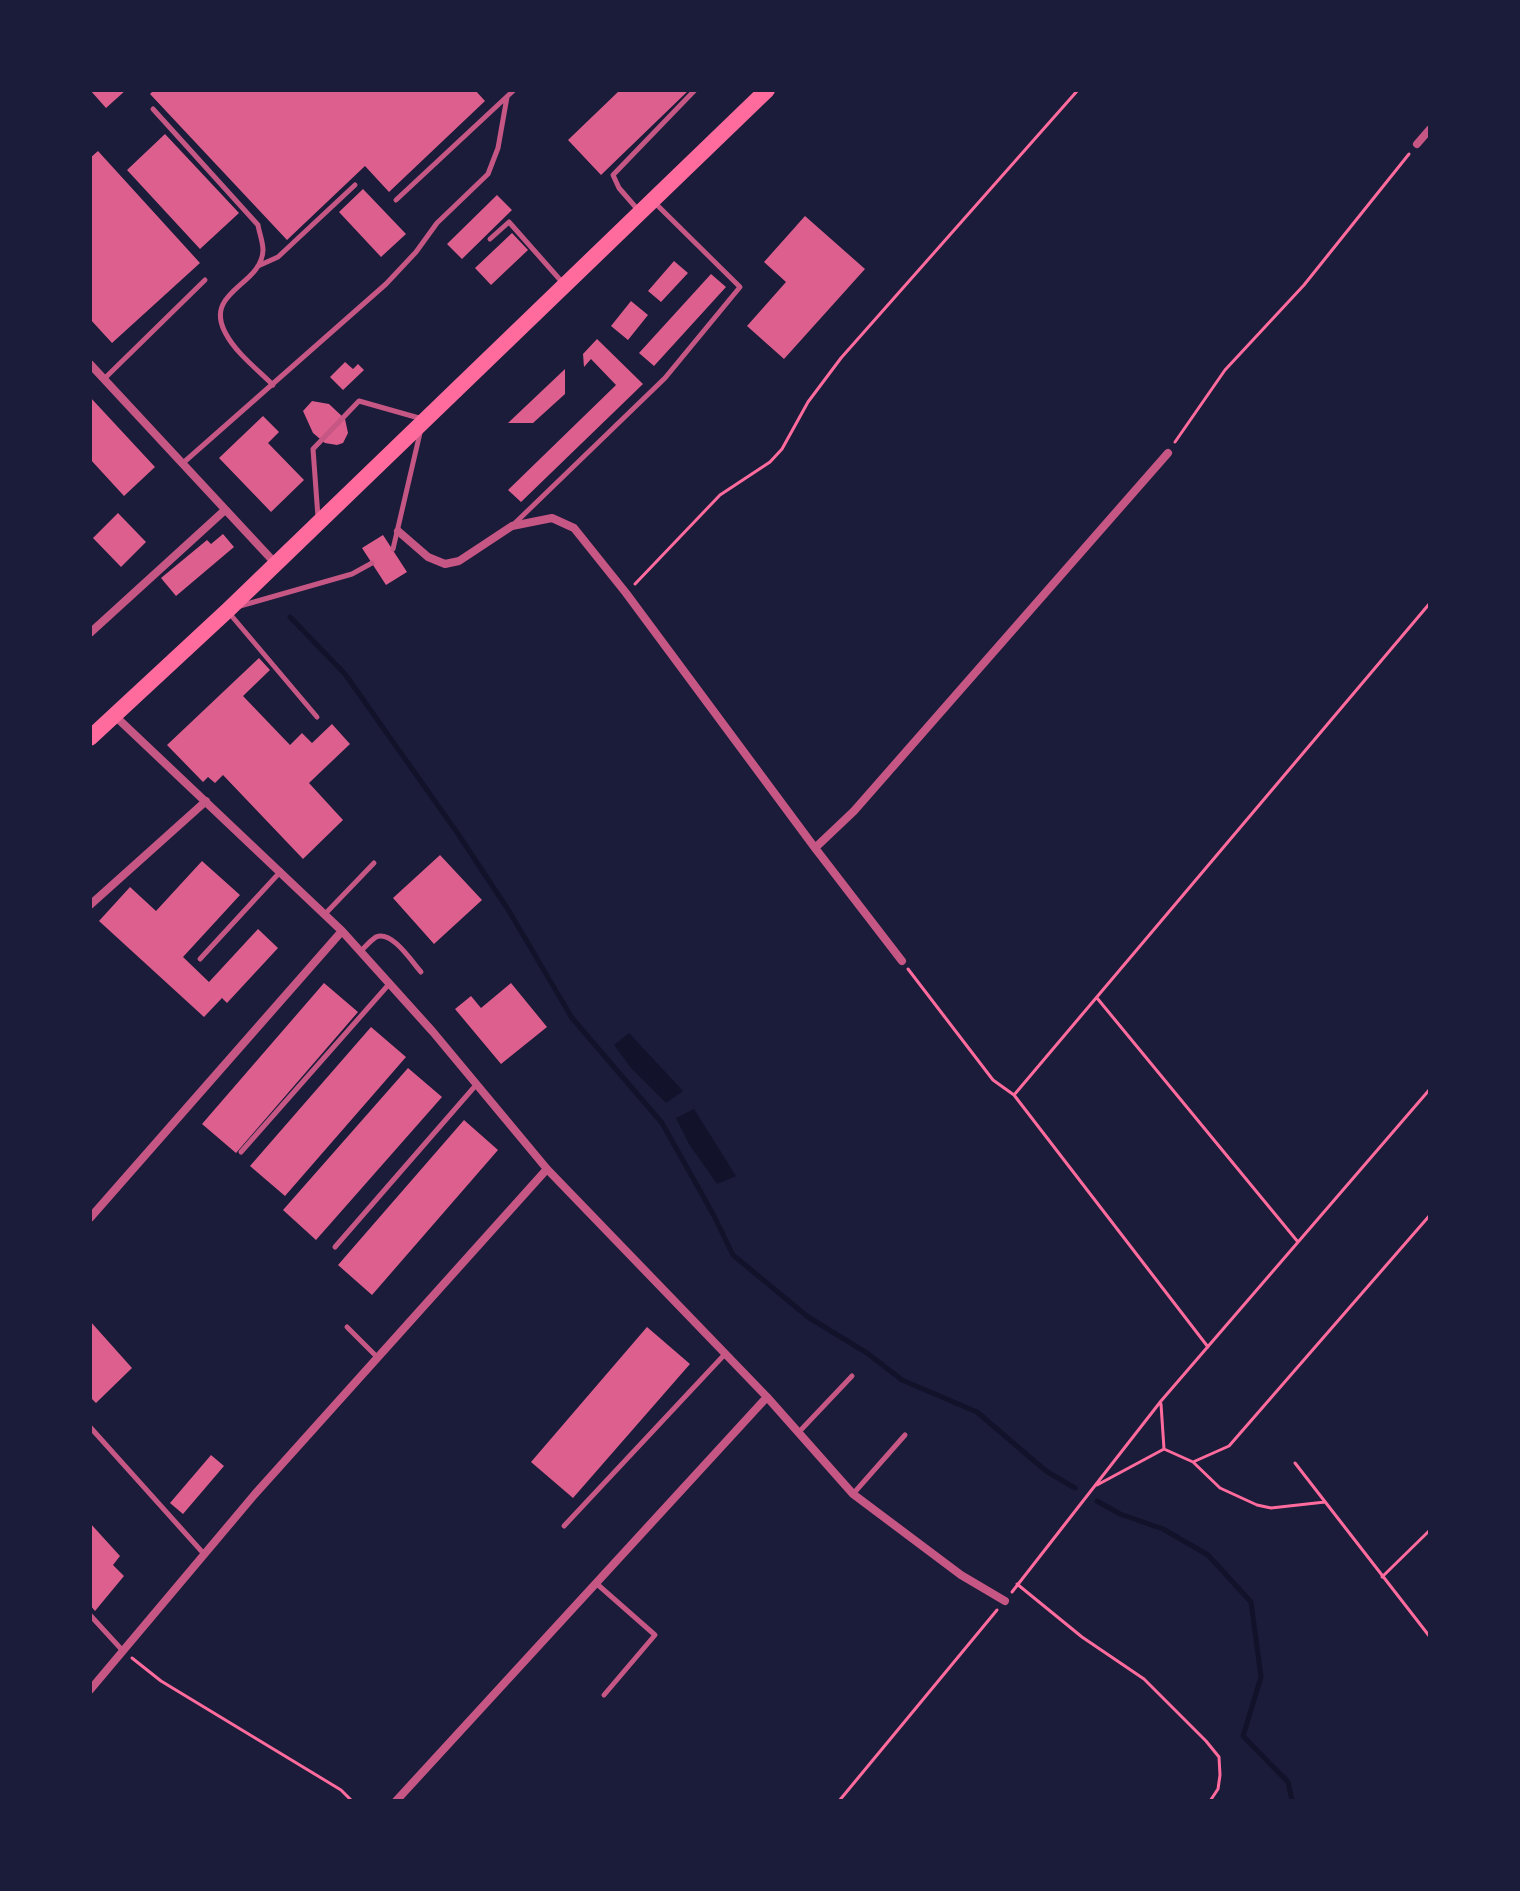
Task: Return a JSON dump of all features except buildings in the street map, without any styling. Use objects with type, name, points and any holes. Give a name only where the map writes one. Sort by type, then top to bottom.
[{"type":"highway","points":[[90,738],[228,610],[767,90]]},
{"type":"street","points":[[1417,144],[1430,129]]},
{"type":"street","points":[[90,364],[275,563]]},
{"type":"street","points":[[815,848],[865,799],[1168,453]]},
{"type":"street","points":[[90,633],[225,510]]},
{"type":"street","points":[[398,531],[428,557],[445,564],[459,561],[512,526],[552,518],[574,528],[902,961]]},
{"type":"street","points":[[114,715],[342,931],[477,1084],[547,1169],[767,1397],[853,1494],[961,1575],[1005,1601]]},
{"type":"street","points":[[90,905],[206,801]]},
{"type":"street","points":[[90,1218],[342,931]]},
{"type":"street","points":[[90,1690],[204,1554],[547,1169]]},
{"type":"street","points":[[396,1801],[767,1397]]},
{"type":"lane","points":[[396,200],[514,90]]},
{"type":"lane","points":[[512,526],[665,378],[740,287],[619,188],[613,175],[695,90]]},
{"type":"lane","points":[[183,464],[221,427],[386,284],[416,252],[437,223],[488,174],[498,148],[507,97]]},
{"type":"lane","points":[[153,109],[258,225],[263,250],[258,267]]},
{"type":"lane","points":[[273,385],[226,336],[218,315],[223,302],[258,267],[278,257],[355,185]]},
{"type":"lane","points":[[490,239],[509,222],[566,286]]},
{"type":"lane","points":[[104,379],[205,280]]},
{"type":"lane","points":[[319,522],[313,449],[359,401],[400,411],[424,420],[393,549]]},
{"type":"lane","points":[[317,717],[228,610],[352,574],[372,563]]},
{"type":"lane","points":[[325,914],[374,863]]},
{"type":"lane","points":[[200,959],[281,871]]},
{"type":"lane","points":[[360,952],[375,937],[383,937],[392,940],[421,972]]},
{"type":"lane","points":[[241,1152],[390,983]]},
{"type":"lane","points":[[335,1247],[477,1084]]},
{"type":"lane","points":[[347,1327],[378,1357]]},
{"type":"lane","points":[[564,1526],[725,1354]]},
{"type":"lane","points":[[798,1433],[852,1376]]},
{"type":"lane","points":[[90,1427],[204,1554]]},
{"type":"lane","points":[[853,1494],[905,1435]]},
{"type":"lane","points":[[596,1583],[655,1635],[604,1695]]},
{"type":"lane","points":[[90,1615],[123,1651]]},
{"type":"path","points":[[626,593],[720,495],[770,462],[782,449],[808,402],[841,358],[1078,90]]},
{"type":"path","points":[[1168,453],[1225,370],[1304,285],[1417,144]]},
{"type":"path","points":[[1014,1095],[1430,603]]},
{"type":"path","points":[[902,961],[993,1080],[1014,1095],[1208,1347]]},
{"type":"path","points":[[1097,997],[1298,1242]]},
{"type":"path","points":[[839,1801],[1005,1601],[1161,1401],[1430,1089]]},
{"type":"path","points":[[1193,1462],[1229,1446],[1430,1215]]},
{"type":"path","points":[[1161,1401],[1164,1449]]},
{"type":"path","points":[[1164,1449],[1193,1462],[1220,1488],[1257,1505],[1271,1508],[1325,1502]]},
{"type":"path","points":[[1092,1487],[1164,1449]]},
{"type":"path","points":[[1295,1463],[1430,1637]]},
{"type":"path","points":[[1382,1577],[1430,1530]]},
{"type":"path","points":[[1017,1584],[1082,1637],[1144,1679],[1206,1741],[1219,1757],[1218,1789],[1210,1801]]},
{"type":"path","points":[[123,1651],[161,1681],[341,1790],[352,1801]]},
{"type":"shaded area","points":[[629,1033],[683,1091],[666,1103],[631,1068],[614,1045]]},
{"type":"shaded area","points":[[694,1109],[736,1176],[717,1184],[689,1144],[676,1118]]},
{"type":"waterway","points":[[290,617],[345,674],[509,911],[572,1018],[662,1123],[733,1255],[808,1317],[867,1353],[902,1380],[977,1412],[1046,1471],[1075,1488]]},
{"type":"waterway","points":[[1097,1501],[1120,1514],[1163,1529],[1208,1555],[1251,1602],[1261,1677],[1243,1736],[1288,1782],[1292,1801]]}]
